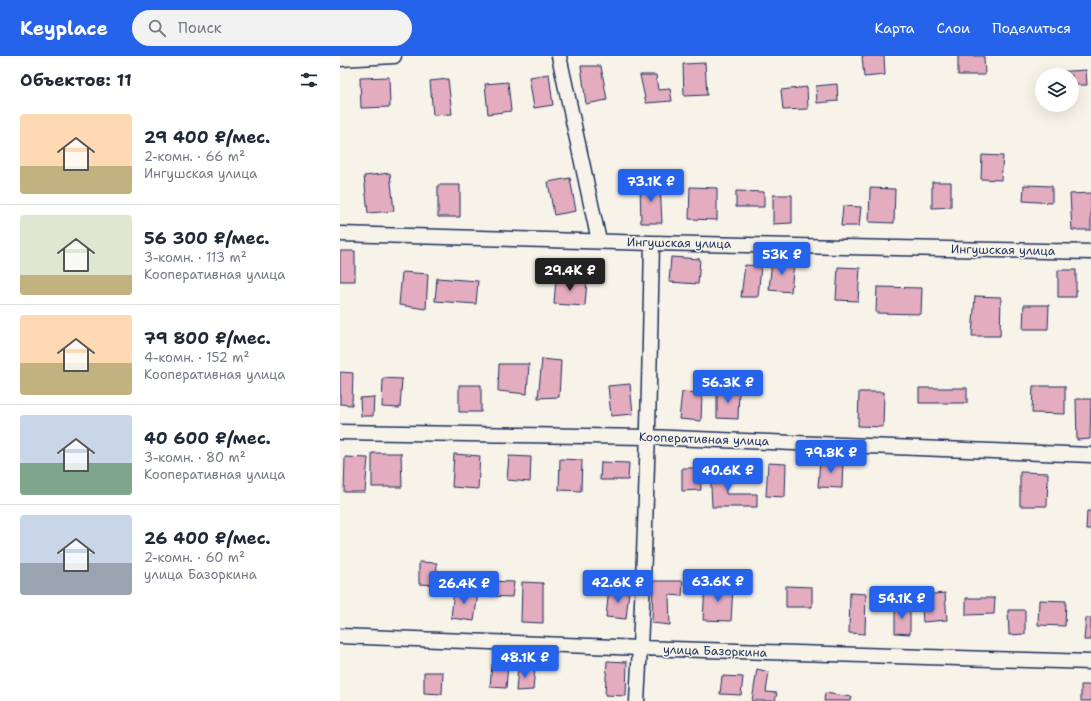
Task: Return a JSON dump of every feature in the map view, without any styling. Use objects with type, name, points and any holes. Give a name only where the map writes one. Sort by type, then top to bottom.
[{"type":"street","points":[[340,60],[394,56]]},
{"type":"street","points":[[559,56],[599,241]]},
{"type":"street","name":"Ингушская улица","points":[[340,234],[652,243],[1091,252]]},
{"type":"street","points":[[637,701],[648,437],[652,243]]},
{"type":"street","name":"Кооперативная улица","points":[[340,432],[648,437],[1091,455]]},
{"type":"street","name":"улица Базоркина","points":[[340,636],[640,648],[1091,662]]},
{"type":"building","points":[[862,56],[884,56],[885,75],[864,77]]},
{"type":"building","points":[[958,56],[984,56],[985,75],[958,75]]},
{"type":"building","points":[[705,63],[707,95],[684,96],[683,64]]},
{"type":"building","points":[[581,66],[601,66],[607,100],[586,104]]},
{"type":"building","points":[[1079,70],[1086,70],[1087,85],[1079,85]]},
{"type":"building","points":[[549,74],[553,105],[534,108],[529,77]]},
{"type":"building","points":[[640,75],[656,75],[658,90],[670,89],[672,101],[646,103]]},
{"type":"building","points":[[389,77],[390,107],[361,108],[360,78]]},
{"type":"building","points":[[448,79],[452,114],[433,115],[430,81]]},
{"type":"building","points":[[508,82],[511,111],[488,114],[485,84]]},
{"type":"building","points":[[837,84],[838,101],[817,103],[816,86]]},
{"type":"building","points":[[807,87],[808,109],[783,110],[781,90]]},
{"type":"building","points":[[982,155],[1003,156],[1001,180],[981,179]]},
{"type":"building","points":[[390,173],[394,211],[368,213],[364,176]]},
{"type":"building","points":[[570,178],[576,211],[554,215],[548,182]]},
{"type":"building","points":[[932,182],[951,182],[951,207],[932,208]]},
{"type":"building","points":[[640,183],[660,184],[662,223],[641,223]]},
{"type":"building","points":[[438,185],[460,185],[460,217],[438,217]]},
{"type":"building","points":[[1024,185],[1052,186],[1052,203],[1023,201]]},
{"type":"building","points":[[690,187],[717,188],[717,220],[689,219]]},
{"type":"building","points":[[870,188],[895,189],[894,223],[869,222]]},
{"type":"building","points":[[736,191],[764,192],[764,207],[736,207]]},
{"type":"building","points":[[1091,193],[1091,230],[1072,230],[1070,194]]},
{"type":"building","points":[[773,195],[792,195],[792,223],[773,224]]},
{"type":"building","points":[[843,206],[861,207],[859,226],[841,226]]},
{"type":"building","points":[[340,251],[355,251],[355,281],[340,281]]},
{"type":"building","points":[[671,257],[700,259],[698,284],[669,282]]},
{"type":"building","points":[[772,260],[794,262],[791,292],[769,290]]},
{"type":"building","points":[[745,265],[761,266],[758,297],[741,297]]},
{"type":"building","points":[[838,267],[860,268],[858,301],[836,300]]},
{"type":"building","points":[[1058,270],[1076,270],[1076,297],[1058,297]]},
{"type":"building","points":[[402,272],[428,274],[426,309],[399,305]]},
{"type":"building","points":[[437,278],[478,281],[476,304],[435,301]]},
{"type":"building","points":[[556,278],[587,280],[585,306],[554,304]]},
{"type":"building","points":[[877,287],[922,288],[921,314],[876,313]]},
{"type":"building","points":[[975,296],[1001,297],[1000,336],[972,336]]},
{"type":"building","points":[[1024,305],[1049,305],[1048,329],[1023,329]]},
{"type":"building","points":[[542,359],[561,361],[559,397],[538,398]]},
{"type":"building","points":[[499,364],[529,364],[527,394],[498,391]]},
{"type":"building","points":[[340,372],[353,373],[352,405],[340,404]]},
{"type":"building","points":[[383,378],[402,379],[400,408],[382,407]]},
{"type":"building","points":[[630,384],[633,414],[611,416],[608,386]]},
{"type":"building","points":[[459,385],[481,385],[481,412],[459,412]]},
{"type":"building","points":[[1033,386],[1065,386],[1065,414],[1032,413]]},
{"type":"building","points":[[919,388],[967,388],[967,403],[919,403]]},
{"type":"building","points":[[717,389],[739,389],[738,419],[717,418]]},
{"type":"building","points":[[682,392],[702,393],[701,421],[679,419]]},
{"type":"building","points":[[859,392],[884,392],[883,427],[858,426]]},
{"type":"building","points":[[374,397],[373,416],[361,416],[360,398]]},
{"type":"building","points":[[1076,399],[1091,399],[1090,439],[1077,440]]},
{"type":"building","points":[[372,453],[401,453],[402,487],[372,487]]},
{"type":"building","points":[[454,454],[480,456],[478,489],[452,487]]},
{"type":"building","points":[[509,456],[531,457],[530,482],[507,480]]},
{"type":"building","points":[[345,457],[368,458],[365,492],[344,492]]},
{"type":"building","points":[[560,459],[582,460],[581,491],[559,490]]},
{"type":"building","points":[[820,460],[843,461],[842,488],[818,487]]},
{"type":"building","points":[[601,462],[629,463],[628,480],[600,480]]},
{"type":"building","points":[[768,463],[786,464],[785,497],[766,496]]},
{"type":"building","points":[[710,465],[725,466],[726,494],[757,494],[757,507],[712,507]]},
{"type":"building","points":[[682,468],[700,468],[701,490],[682,491]]},
{"type":"building","points":[[1020,472],[1048,473],[1047,506],[1020,506]]},
{"type":"building","points":[[1087,511],[1091,511],[1091,529],[1086,529]]},
{"type":"building","points":[[419,562],[437,563],[436,585],[419,584]]},
{"type":"building","points":[[489,581],[514,582],[512,597],[488,596]]},
{"type":"building","points":[[653,581],[683,581],[682,596],[669,595],[670,625],[652,623]]},
{"type":"building","points":[[522,582],[543,583],[543,623],[521,622]]},
{"type":"building","points":[[705,585],[733,586],[731,621],[703,620]]},
{"type":"building","points":[[786,586],[812,587],[812,607],[786,607]]},
{"type":"building","points":[[609,588],[629,590],[626,619],[606,617]]},
{"type":"building","points":[[454,590],[478,593],[474,621],[451,618]]},
{"type":"building","points":[[850,593],[866,594],[865,634],[849,633]]},
{"type":"building","points":[[945,593],[947,620],[923,622],[921,595]]},
{"type":"building","points":[[966,598],[995,598],[994,614],[966,615]]},
{"type":"building","points":[[1039,600],[1066,601],[1065,626],[1038,625]]},
{"type":"building","points":[[895,605],[910,606],[910,634],[895,633]]},
{"type":"building","points":[[1008,610],[1025,610],[1025,634],[1009,635]]},
{"type":"building","points":[[1086,618],[1091,618],[1091,640],[1084,640]]},
{"type":"building","points":[[607,661],[627,662],[626,696],[605,695]]},
{"type":"building","points":[[492,664],[508,665],[506,688],[490,687]]},
{"type":"building","points":[[518,667],[535,668],[533,690],[516,691]]},
{"type":"building","points":[[757,669],[769,672],[766,692],[777,693],[775,701],[752,701]]},
{"type":"building","points":[[424,672],[443,672],[442,694],[424,693]]},
{"type":"building","points":[[722,676],[743,677],[741,695],[720,694]]},
{"type":"building","points":[[1081,685],[1091,685],[1091,701],[1081,701]]},
{"type":"building","points":[[825,693],[852,697],[851,701],[824,701]]}]
